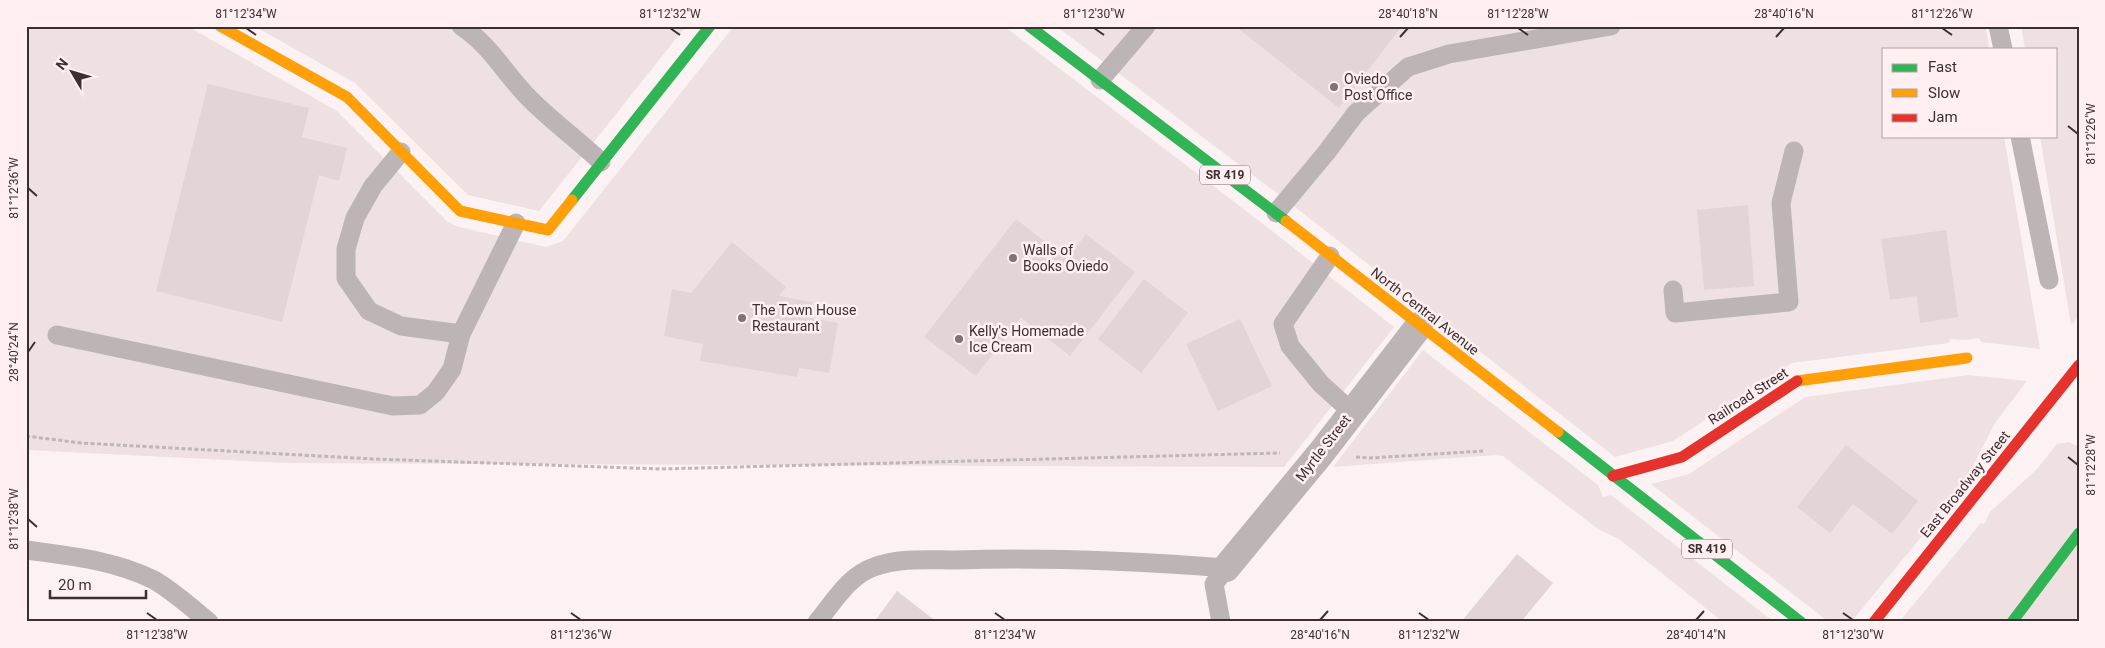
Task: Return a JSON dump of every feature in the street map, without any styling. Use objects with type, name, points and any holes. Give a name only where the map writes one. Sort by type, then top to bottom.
[{"type":"main road","points":[[220,26],[347,98],[460,211],[548,230],[710,26]]},
{"type":"main road","name":"North Central Avenue","points":[[1029,26],[1276,213],[1801,622]]},
{"type":"main road","name":"Railroad Street","points":[[1613,476],[1682,457],[1796,381],[1967,358]]},
{"type":"main road","name":"East Broadway Street","points":[[1874,622],[2079,365]]},
{"type":"main road","points":[[2012,622],[2079,533]]},
{"type":"street","name":"Myrtle Street","points":[[1226,568],[1419,326]]},
{"type":"lane","points":[[461,26],[498,59],[525,94],[553,122],[582,143],[601,162]]},
{"type":"lane","points":[[1100,80],[1146,26]]},
{"type":"lane","points":[[1276,213],[1326,153],[1356,113],[1408,67],[1449,54],[1611,26]]},
{"type":"lane","points":[[1998,26],[2002,48]]},
{"type":"lane","points":[[2020,138],[2049,280]]},
{"type":"lane","points":[[1673,290],[1675,314],[1789,302],[1781,203],[1794,151]]},
{"type":"lane","points":[[401,152],[373,186],[355,218],[346,249],[346,278],[369,311],[401,326],[461,334]]},
{"type":"lane","points":[[57,335],[393,406],[420,405],[436,392],[452,369],[461,334],[516,223]]},
{"type":"lane","points":[[1330,256],[1283,324],[1290,346],[1321,384],[1352,412]]},
{"type":"lane","points":[[26,550],[86,558],[115,565],[154,581],[210,622]]},
{"type":"lane","points":[[817,622],[851,581],[872,567],[897,562],[1019,558],[1151,562],[1226,568]]},
{"type":"lane","points":[[1221,622],[1214,584],[1226,568]]},
{"type":"path","points":[[26,436],[81,444],[345,458],[661,469],[1288,453]]},
{"type":"path","points":[[1352,456],[1370,458],[1483,451]]},
{"type":"shaded area","points":[[26,26],[187,26],[337,111],[448,222],[459,227],[546,247],[563,241],[734,26],[1004,26],[1267,227],[1394,327],[1284,467],[284,463],[26,450]]},
{"type":"shaded area","points":[[254,26],[686,26],[539,211],[468,195],[355,83]]},
{"type":"shaded area","points":[[1056,26],[1986,26],[1989,48],[1882,48],[1882,138],[2004,138],[2040,349],[1981,342],[1979,338],[1965,340],[1950,339],[1949,343],[1792,363],[1673,441],[1615,457],[1286,200]]},
{"type":"shaded area","points":[[2021,26],[2079,26],[2079,316],[2071,325],[2040,138],[2058,138],[2058,48],[2025,48]]},
{"type":"shaded area","points":[[1423,350],[1598,485],[1603,497],[1611,495],[1774,622],[1723,622],[1619,539],[1598,529],[1503,456],[1495,455],[1333,467]]},
{"type":"shaded area","points":[[1969,375],[2027,381],[1995,423],[1961,489],[1851,622],[1829,622],[1651,484],[1689,474],[1805,397]]},
{"type":"shaded area","points":[[2069,442],[2079,447],[2079,622],[1899,622],[1981,523],[1984,524],[1990,512],[2037,469],[2057,444]]},
{"type":"building","points":[[1235,26],[1402,26],[1339,108]]},
{"type":"building","points":[[208,84],[309,108],[302,137],[347,148],[339,181],[319,175],[282,322],[156,291]]},
{"type":"building","points":[[1748,205],[1754,286],[1704,290],[1697,210]]},
{"type":"building","points":[[1016,219],[1067,259],[1086,234],[1135,272],[1070,356],[1021,318],[976,376],[924,337]]},
{"type":"building","points":[[1946,230],[1958,317],[1920,323],[1917,296],[1890,300],[1881,239]]},
{"type":"building","points":[[732,242],[786,287],[779,296],[812,302],[810,318],[838,323],[829,373],[799,368],[797,377],[700,361],[703,344],[664,336],[672,289],[691,293]]},
{"type":"building","points":[[1144,279],[1188,313],[1141,373],[1098,339]]},
{"type":"building","points":[[1240,319],[1272,386],[1218,411],[1186,344]]},
{"type":"building","points":[[1846,445],[1918,501],[1892,534],[1853,504],[1830,533],[1797,507]]},
{"type":"building","points":[[1517,554],[1553,583],[1521,622],[1461,622]]},
{"type":"building","points":[[897,591],[937,622],[874,622]]},
{"type":"traffic: fast","points":[[572,200],[710,26]]},
{"type":"traffic: fast","points":[[1029,26],[1286,221]]},
{"type":"traffic: fast","points":[[1558,432],[1801,622]]},
{"type":"traffic: fast","points":[[2012,622],[2079,533]]},
{"type":"traffic: slow","points":[[220,26],[347,97],[460,211],[548,230],[572,200]]},
{"type":"traffic: slow","points":[[1286,221],[1558,432]]},
{"type":"traffic: slow","points":[[1797,381],[1967,358]]},
{"type":"traffic: jam","points":[[1874,622],[2079,365]]},
{"type":"traffic: jam","points":[[1613,476],[1682,457],[1797,381]]},
{"type":"place","name":"Oviedo Post Office","points":[[1334,87]]},
{"type":"place","name":"Walls of Books Oviedo","points":[[1013,258]]},
{"type":"place","name":"The Town House Restaurant","points":[[742,318]]},
{"type":"place","name":"Kelly's Homemade Ice Cream","points":[[959,339]]}]
